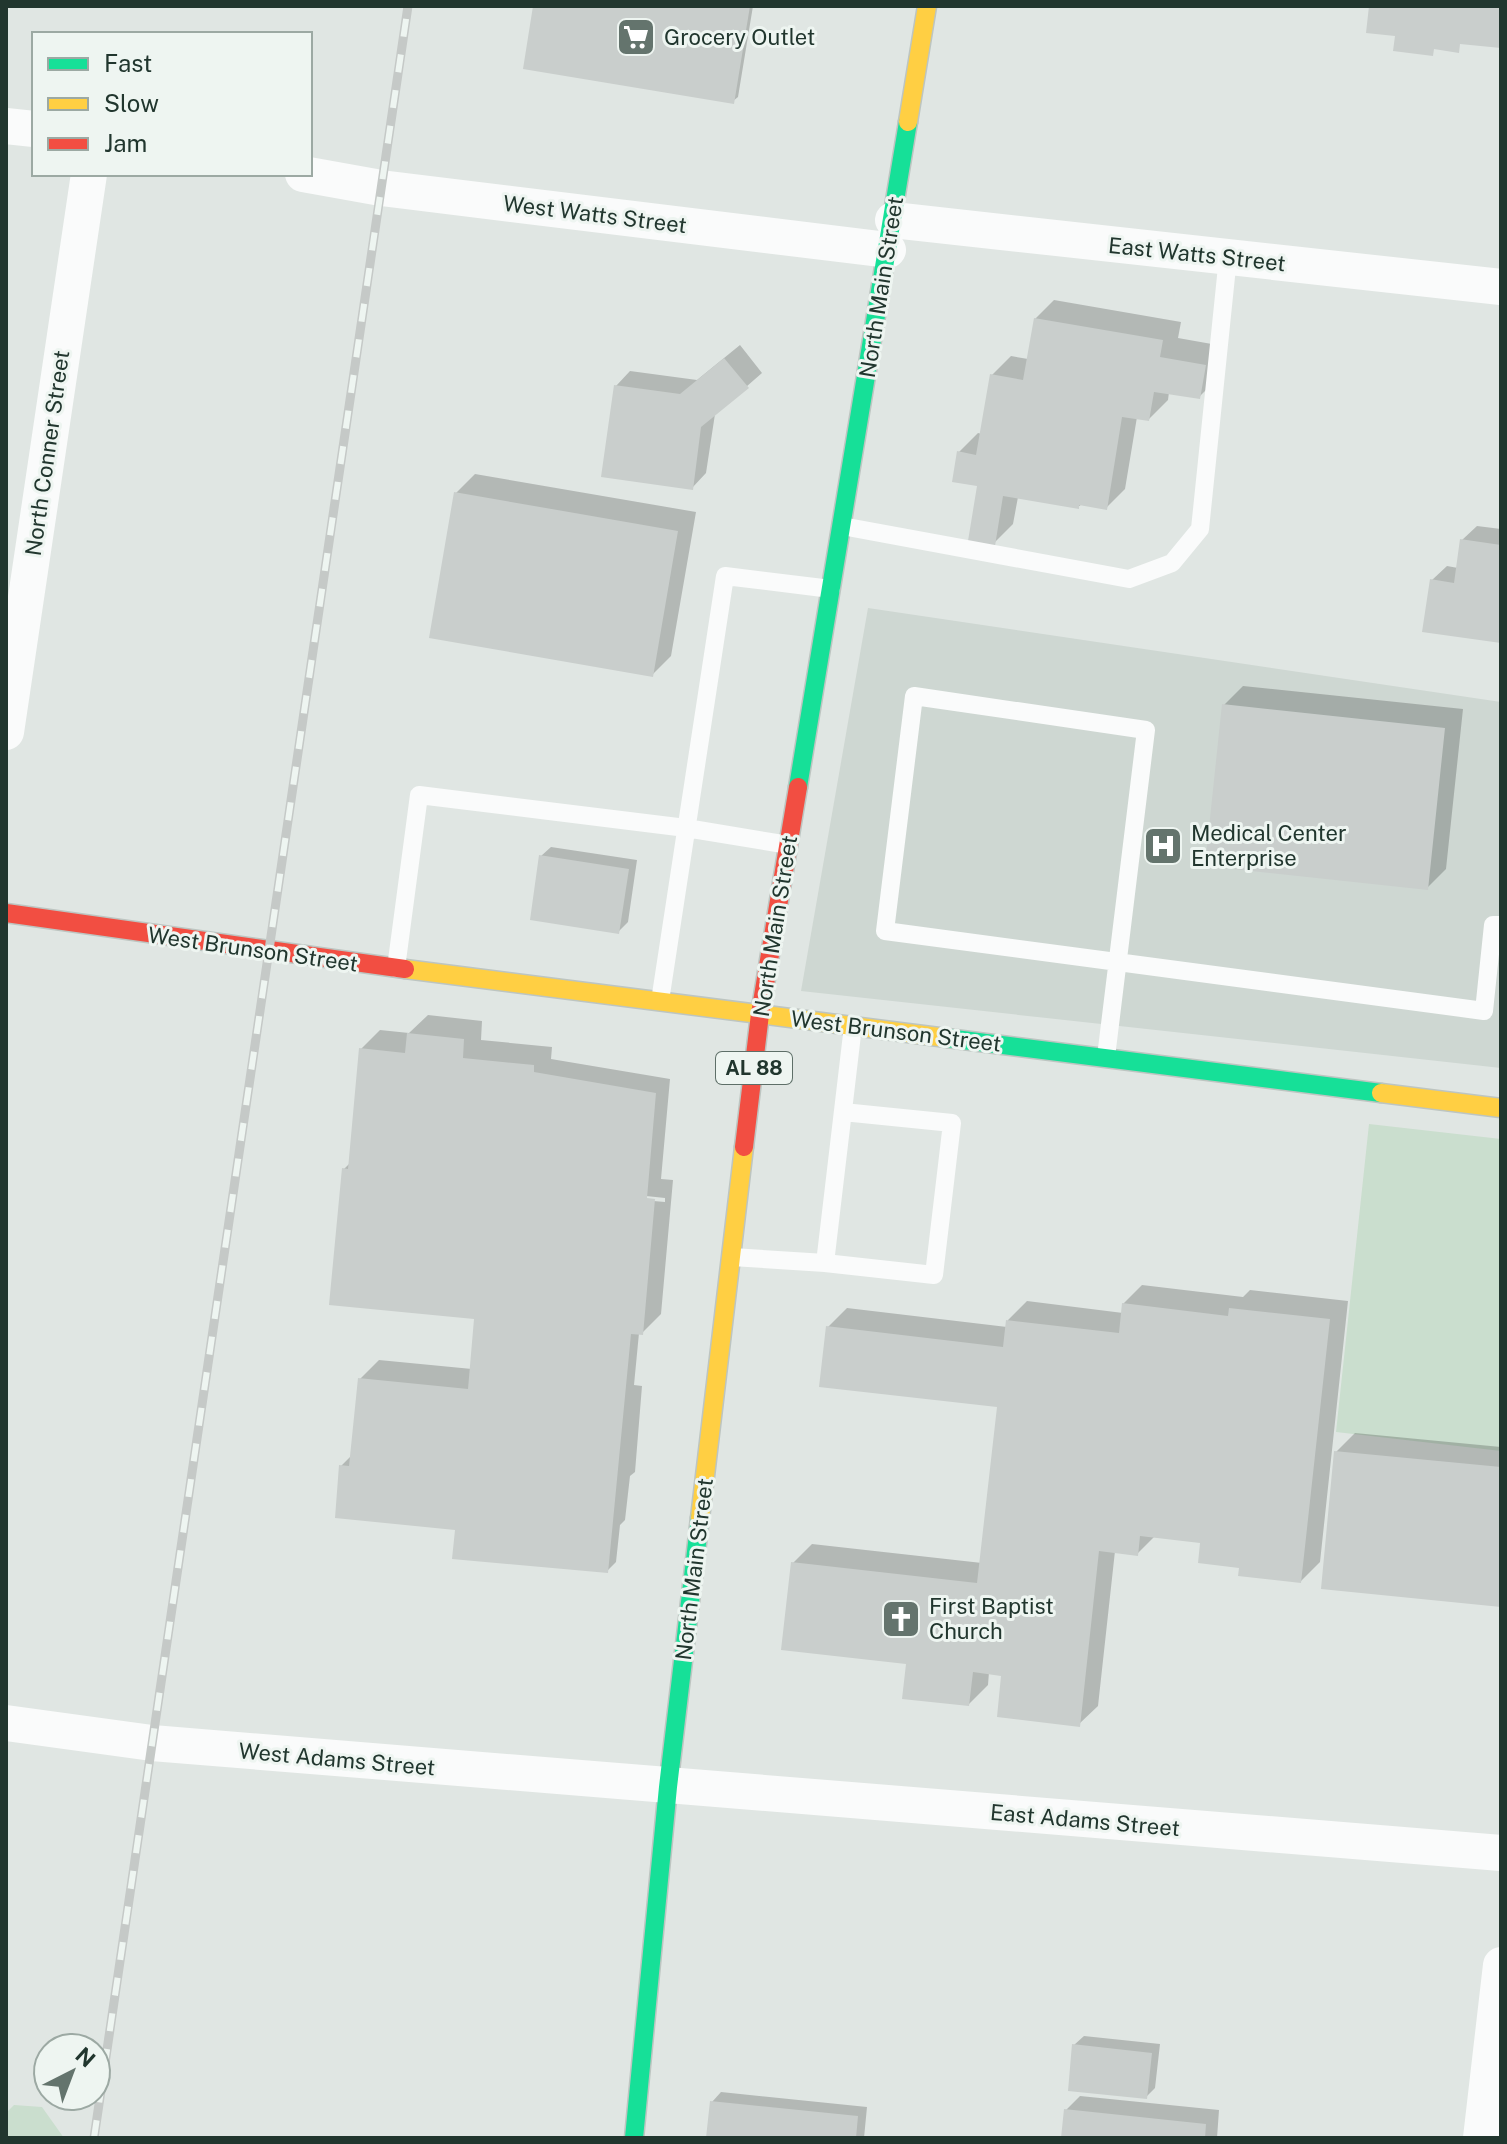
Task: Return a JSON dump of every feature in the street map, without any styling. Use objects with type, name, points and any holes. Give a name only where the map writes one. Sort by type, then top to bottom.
[{"type":"main road","name":"North Main Street","points":[[634,2138],[668,1787],[760,1014],[927,6]]},
{"type":"main road","name":"West Brunson Street","points":[[6,913],[269,952],[1501,1108]]},
{"type":"street","points":[[6,126],[32,129]]},
{"type":"street","name":"North Conner Street","points":[[6,732],[89,176]]},
{"type":"street","name":"West Watts Street","points":[[312,176],[381,188],[890,235]]},
{"type":"street","name":"East Watts Street","points":[[890,235],[1228,257],[1501,287]]},
{"type":"street","name":"West Adams Street","points":[[6,1723],[152,1743],[668,1787]]},
{"type":"street","name":"East Adams Street","points":[[668,1787],[1501,1853]]},
{"type":"street","points":[[1481,2138],[1501,1965]]},
{"type":"lane","points":[[842,526],[1129,579],[1172,563],[1200,529],[1228,257]]},
{"type":"lane","points":[[660,1001],[725,576],[831,589]]},
{"type":"lane","points":[[1106,1057],[1118,962],[1146,730],[914,696],[885,931],[1118,962],[1484,1011],[1493,925],[1501,925]]},
{"type":"lane","points":[[396,968],[419,795],[686,828],[789,845]]},
{"type":"lane","points":[[825,1263],[853,1026]]},
{"type":"lane","points":[[732,1257],[934,1275],[952,1123],[843,1112]]},
{"type":"shaded area","name":"Medical Center Enterprise","points":[[868,608],[1501,702],[1501,1068],[801,991]]},
{"type":"green space","points":[[1369,1124],[1501,1139],[1501,1451],[1336,1432]]},
{"type":"green space","points":[[14,2105],[32,2106],[32,2112],[46,2112],[64,2138],[6,2138],[6,2113]]},
{"type":"building","name":"Grocery Outlet","points":[[533,6],[750,6],[734,104],[523,69]]},
{"type":"building","points":[[1369,6],[1501,6],[1501,48],[1460,44],[1459,53],[1434,49],[1433,56],[1393,51],[1395,36],[1366,33]]},
{"type":"building","points":[[1034,318],[1163,340],[1160,357],[1206,365],[1200,399],[1154,392],[1149,421],[1122,417],[1107,510],[1079,505],[1079,509],[1003,496],[995,546],[968,541],[977,486],[952,482],[957,451],[976,455],[990,374],[1023,380]]},
{"type":"building","points":[[724,358],[749,388],[701,427],[693,490],[601,477],[614,385],[680,394]]},
{"type":"building","points":[[454,492],[678,531],[653,677],[429,638]]},
{"type":"building","points":[[1460,539],[1501,545],[1501,643],[1422,632],[1430,579],[1454,583]]},
{"type":"building","points":[[1222,704],[1445,728],[1428,890],[1205,866]]},
{"type":"building","points":[[539,855],[629,869],[619,934],[530,920]]},
{"type":"building","points":[[407,1033],[464,1039],[463,1058],[534,1065],[534,1072],[656,1093],[647,1198],[655,1199],[643,1335],[631,1334],[608,1573],[452,1559],[455,1530],[335,1518],[339,1465],[349,1466],[358,1378],[468,1389],[474,1319],[329,1305],[342,1168],[348,1169],[359,1048],[405,1053]]},
{"type":"building","points":[[1122,1303],[1228,1316],[1229,1308],[1330,1319],[1301,1583],[1238,1576],[1239,1568],[1198,1563],[1200,1543],[1140,1536],[1138,1556],[1099,1551],[1080,1727],[997,1717],[1001,1676],[973,1672],[969,1706],[902,1699],[906,1664],[781,1650],[791,1562],[977,1583],[997,1407],[819,1387],[826,1326],[1003,1347],[1006,1320],[1119,1333]]},
{"type":"building","points":[[1334,1451],[1501,1467],[1501,1607],[1321,1589]]},
{"type":"building","points":[[1072,2044],[1152,2053],[1147,2099],[1068,2091]]},
{"type":"building","points":[[710,2101],[858,2116],[856,2138],[706,2138]]},
{"type":"building","points":[[1064,2109],[1206,2124],[1205,2138],[1061,2138]]},
{"type":"railway","points":[[94,2138],[408,6]]},
{"type":"traffic: fast","points":[[798,787],[908,122]]},
{"type":"traffic: fast","points":[[947,1038],[1381,1093]]},
{"type":"traffic: fast","points":[[634,2138],[668,1787],[700,1518]]},
{"type":"traffic: slow","points":[[908,122],[927,6]]},
{"type":"traffic: slow","points":[[405,969],[947,1038]]},
{"type":"traffic: slow","points":[[1381,1093],[1501,1108]]},
{"type":"traffic: slow","points":[[700,1518],[744,1147]]},
{"type":"traffic: jam","points":[[744,1147],[760,1014],[798,787]]},
{"type":"traffic: jam","points":[[6,913],[405,969]]},
{"type":"place","name":"Grocery Outlet","points":[[636,37]]},
{"type":"place","name":"Medical Center Enterprise","points":[[1163,846]]},
{"type":"place","name":"First Baptist Church","points":[[901,1619]]}]
